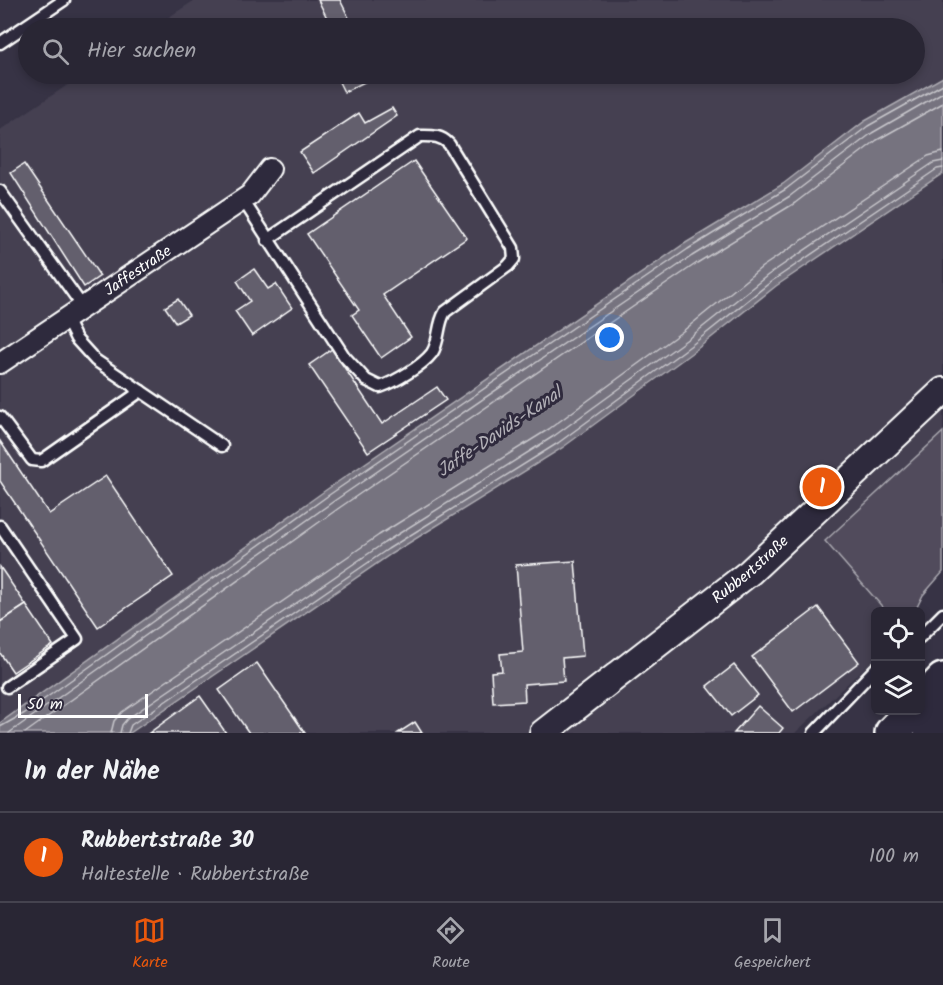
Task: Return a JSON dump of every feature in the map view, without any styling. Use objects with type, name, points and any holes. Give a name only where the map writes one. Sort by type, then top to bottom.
[{"type":"highway","points":[[925,700],[943,680]]},
{"type":"highway","points":[[892,733],[910,715]]},
{"type":"highway","points":[[931,733],[943,720]]},
{"type":"street","name":"Jaffestraße","points":[[0,363],[243,200],[270,169]]},
{"type":"street","name":"Rubbertstraße","points":[[543,733],[750,572],[943,391]]},
{"type":"lane","points":[[37,18],[64,0]]},
{"type":"lane","points":[[0,43],[18,31]]},
{"type":"lane","points":[[243,200],[267,240],[350,364],[366,380],[380,387],[395,382],[431,353],[438,323],[445,312],[508,267],[514,259],[513,248],[449,144],[442,137],[420,136],[267,240]]},
{"type":"lane","points":[[0,191],[83,308]]},
{"type":"lane","points":[[66,318],[76,339],[95,360],[222,446]]},
{"type":"lane","points":[[0,417],[32,460],[41,461],[141,391]]},
{"type":"lane","points":[[0,526],[77,639],[7,687]]},
{"type":"lane","points":[[925,633],[943,614]]},
{"type":"lane","points":[[814,733],[871,673]]},
{"type":"shaded area","points":[[195,0],[943,0],[943,77],[865,121],[783,184],[684,244],[326,490],[0,723],[0,130],[69,84],[925,84],[925,18],[167,18]]},
{"type":"shaded area","points":[[943,173],[943,432],[825,541],[883,607],[871,607],[871,662],[795,733],[130,733],[391,554],[562,448],[697,349],[776,286]]},
{"type":"shaded area","points":[[943,432],[943,572],[923,595],[917,607],[883,607],[825,541]]},
{"type":"water","name":"Jaffe-Davids-Kanal","points":[[943,77],[943,173],[776,286],[697,349],[562,448],[391,554],[130,733],[0,733],[0,723],[326,490],[684,244],[783,184],[865,121]]},
{"type":"building","points":[[318,0],[340,0],[349,18],[327,18]]},
{"type":"building","points":[[340,84],[360,84],[344,92]]},
{"type":"building","points":[[392,108],[397,116],[314,173],[300,152],[359,113],[365,123]]},
{"type":"building","points":[[414,161],[467,238],[383,295],[411,337],[381,358],[352,315],[359,310],[307,234]]},
{"type":"building","points":[[24,164],[100,276],[84,287],[11,173]]},
{"type":"building","points":[[254,269],[268,289],[276,284],[292,308],[252,336],[235,311],[250,301],[237,281]]},
{"type":"building","points":[[178,299],[189,315],[176,323],[165,307]]},
{"type":"building","points":[[332,349],[382,424],[437,387],[446,400],[368,452],[309,365]]},
{"type":"building","points":[[0,441],[49,514],[106,476],[173,576],[98,627],[0,481]]},
{"type":"building","points":[[575,561],[583,656],[562,658],[564,681],[524,684],[525,701],[493,703],[491,672],[502,671],[500,654],[523,652],[516,565]]},
{"type":"building","points":[[0,567],[26,605],[0,622]]},
{"type":"building","points":[[26,605],[53,645],[13,672],[0,653],[0,622]]},
{"type":"building","points":[[818,607],[859,662],[793,712],[752,657]]},
{"type":"building","points":[[257,663],[305,733],[249,733],[219,690]]},
{"type":"building","points":[[734,665],[758,695],[731,716],[707,686]]},
{"type":"building","points":[[200,696],[226,733],[149,733]]},
{"type":"building","points":[[758,706],[783,728],[779,733],[734,733]]},
{"type":"building","points":[[415,722],[422,733],[398,733]]},
{"type":"place","name":"Rubbertstraße 30","points":[[822,487]]}]
